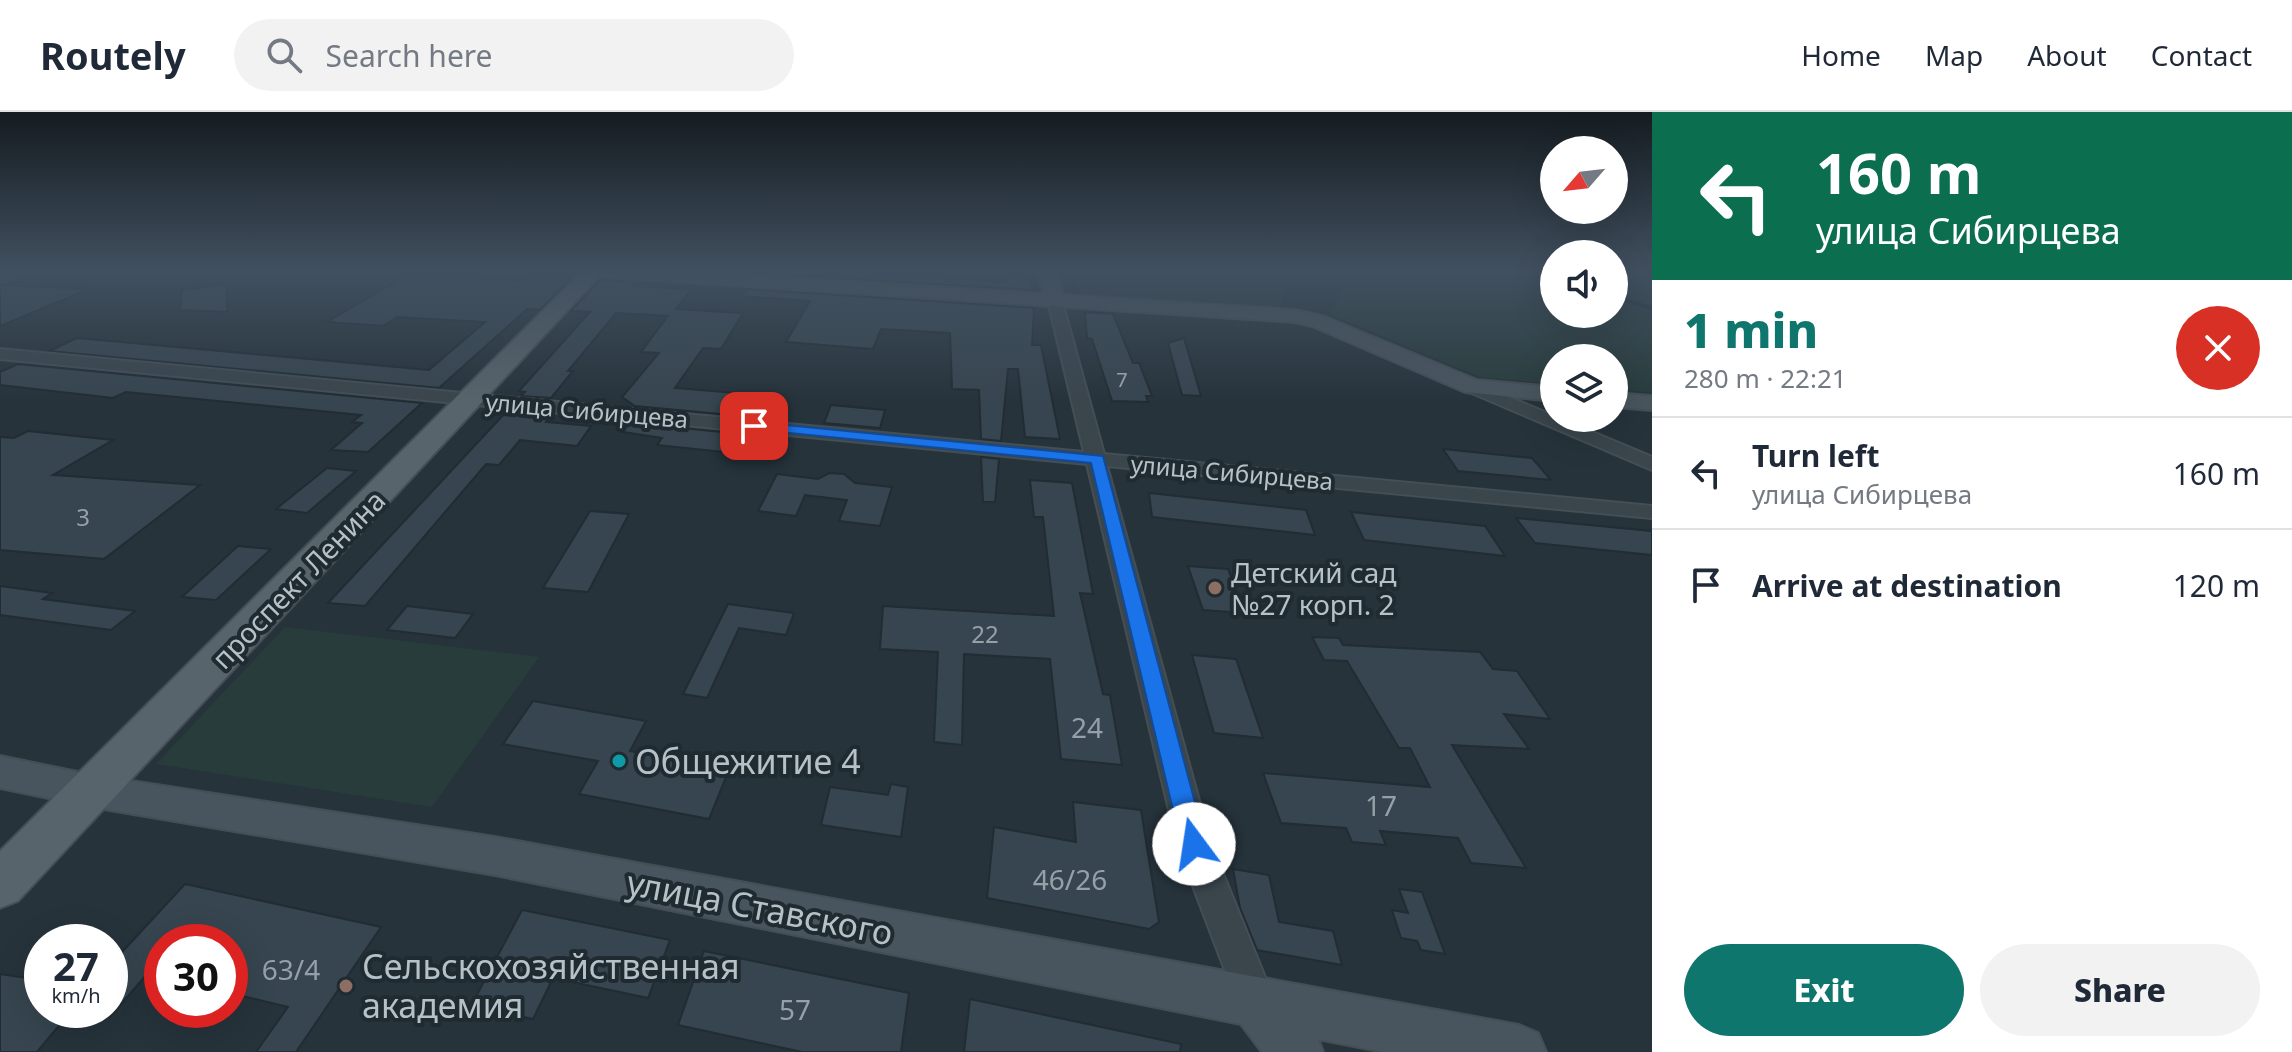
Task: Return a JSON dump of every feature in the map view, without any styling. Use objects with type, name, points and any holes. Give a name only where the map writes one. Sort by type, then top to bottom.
[{"type":"main road","name":"проспект Ленина","points":[[0,885],[553,315]]},
{"type":"street","points":[[1059,315],[1194,844],[1256,1002],[1296,1052]]},
{"type":"street","points":[[1277,315],[1318,321],[1652,464]]},
{"type":"street","name":"улица Сибирцева","points":[[0,354],[1652,512]]},
{"type":"street","points":[[1473,387],[1540,393]]},
{"type":"street","points":[[1628,401],[1652,403]]},
{"type":"street","name":"улица Ставского","points":[[0,772],[92,791],[495,856],[1519,1052]]},
{"type":"green space","points":[[1332,315],[1540,315],[1540,328],[1628,328],[1628,315],[1652,315],[1652,393],[1628,390],[1628,344],[1540,344],[1540,383],[1479,377]]},
{"type":"green space","points":[[285,627],[539,657],[432,807],[156,764]]},
{"type":"building","points":[[0,315],[27,315],[0,326]]},
{"type":"building","points":[[339,315],[520,315],[439,388],[49,351],[77,338],[429,370],[485,322],[397,317],[383,326],[327,322]]},
{"type":"building","points":[[587,315],[614,315],[568,371],[573,371],[551,398],[521,396],[525,392],[519,391]]},
{"type":"building","points":[[648,315],[742,315],[721,349],[703,348],[675,388],[772,396],[763,413],[755,412],[752,417],[635,406],[622,397],[659,353],[641,352],[668,316]]},
{"type":"building","points":[[802,315],[1034,315],[1032,345],[1041,345],[1060,439],[1025,437],[1018,369],[1008,369],[1001,441],[981,439],[979,390],[952,389],[950,333],[881,329],[873,349],[786,342]]},
{"type":"building","points":[[1085,315],[1113,315],[1133,363],[1139,363],[1152,396],[1146,396],[1148,402],[1112,401],[1092,339],[1087,338]]},
{"type":"building","points":[[1184,338],[1201,396],[1182,395],[1168,343]]},
{"type":"building","points":[[18,364],[422,403],[368,452],[331,450],[362,423],[352,422],[361,415],[126,392],[113,398],[0,385],[0,372]]},
{"type":"building","points":[[831,405],[885,410],[880,428],[824,423]]},
{"type":"building","points":[[507,411],[538,414],[535,417],[549,418],[546,422],[591,426],[577,446],[520,440],[499,465],[486,464],[365,606],[328,603]]},
{"type":"building","points":[[629,423],[743,434],[733,453],[657,445],[662,438],[623,432]]},
{"type":"building","points":[[28,431],[113,440],[53,475],[200,485],[104,559],[0,550],[0,437],[14,438]]},
{"type":"building","points":[[1443,449],[1532,458],[1551,480],[1458,471]]},
{"type":"building","points":[[981,457],[999,459],[995,502],[983,502]]},
{"type":"building","points":[[327,468],[356,471],[307,513],[276,509]]},
{"type":"building","points":[[829,473],[844,474],[855,483],[892,487],[880,526],[839,521],[847,500],[805,495],[796,516],[758,511],[777,474],[818,479]]},
{"type":"building","points":[[1030,480],[1072,483],[1093,594],[1080,593],[1103,694],[1110,695],[1122,765],[1061,759],[1050,659],[964,654],[962,745],[934,742],[938,652],[880,649],[883,606],[1054,616],[1043,517],[1034,517]]},
{"type":"building","points":[[1149,493],[1306,510],[1315,535],[1152,517]]},
{"type":"building","points":[[590,511],[629,514],[588,592],[543,588]]},
{"type":"building","points":[[1351,512],[1485,526],[1505,556],[1364,540]]},
{"type":"building","points":[[1516,518],[1652,531],[1652,555],[1535,543]]},
{"type":"building","points":[[238,546],[271,549],[216,600],[182,597]]},
{"type":"building","name":"Детский сад №27 корп. 2","points":[[1188,566],[1228,569],[1245,613],[1203,610]]},
{"type":"building","points":[[0,586],[52,593],[43,599],[135,611],[111,630],[0,615]]},
{"type":"building","points":[[728,604],[794,613],[786,635],[739,628],[707,698],[683,694]]},
{"type":"building","points":[[407,606],[473,614],[455,638],[387,630]]},
{"type":"building","points":[[1312,637],[1339,638],[1343,645],[1480,652],[1493,669],[1517,671],[1550,719],[1504,714],[1529,749],[1452,745],[1526,868],[1471,863],[1458,838],[1380,831],[1386,845],[1352,842],[1346,828],[1281,823],[1263,773],[1430,787],[1410,748],[1399,748],[1347,661],[1324,660]]},
{"type":"building","points":[[1192,655],[1236,659],[1263,738],[1214,733]]},
{"type":"building","name":"Общежитие 4","points":[[533,701],[646,721],[630,751],[729,770],[709,819],[579,794],[598,761],[503,744]]},
{"type":"building","points":[[891,784],[908,787],[901,837],[821,825],[830,787],[888,795]]},
{"type":"building","points":[[1073,802],[1141,810],[1159,922],[1149,929],[987,898],[994,827],[1076,842]]},
{"type":"building","points":[[1233,869],[1269,875],[1279,922],[1333,931],[1342,965],[1257,950],[1240,908]]},
{"type":"building","points":[[185,884],[381,927],[296,1052],[256,1052],[288,1007],[248,997],[248,924],[148,924]]},
{"type":"building","points":[[1399,889],[1422,892],[1445,954],[1421,950],[1417,941],[1401,938],[1392,910],[1408,913]]},
{"type":"building","points":[[522,910],[670,940],[648,998],[553,978],[533,1019],[471,1006]]},
{"type":"building","points":[[144,928],[144,978],[128,996],[128,946]]},
{"type":"building","points":[[704,951],[909,993],[901,1052],[802,1052],[678,1025]]},
{"type":"building","points":[[0,974],[24,977],[24,1028],[57,1028],[37,1052],[0,1052]]},
{"type":"building","points":[[970,999],[1181,1044],[1180,1052],[964,1052]]},
{"type":"place","name":"Детский сад №27 корп. 2","points":[[1215,588]]},
{"type":"place","name":"Общежитие 4","points":[[619,761]]},
{"type":"place","name":"Сельскохозяйственная академия","points":[[346,986]]},
{"type":"route","points":[[754,426],[1098,459],[1194,844]]}]
